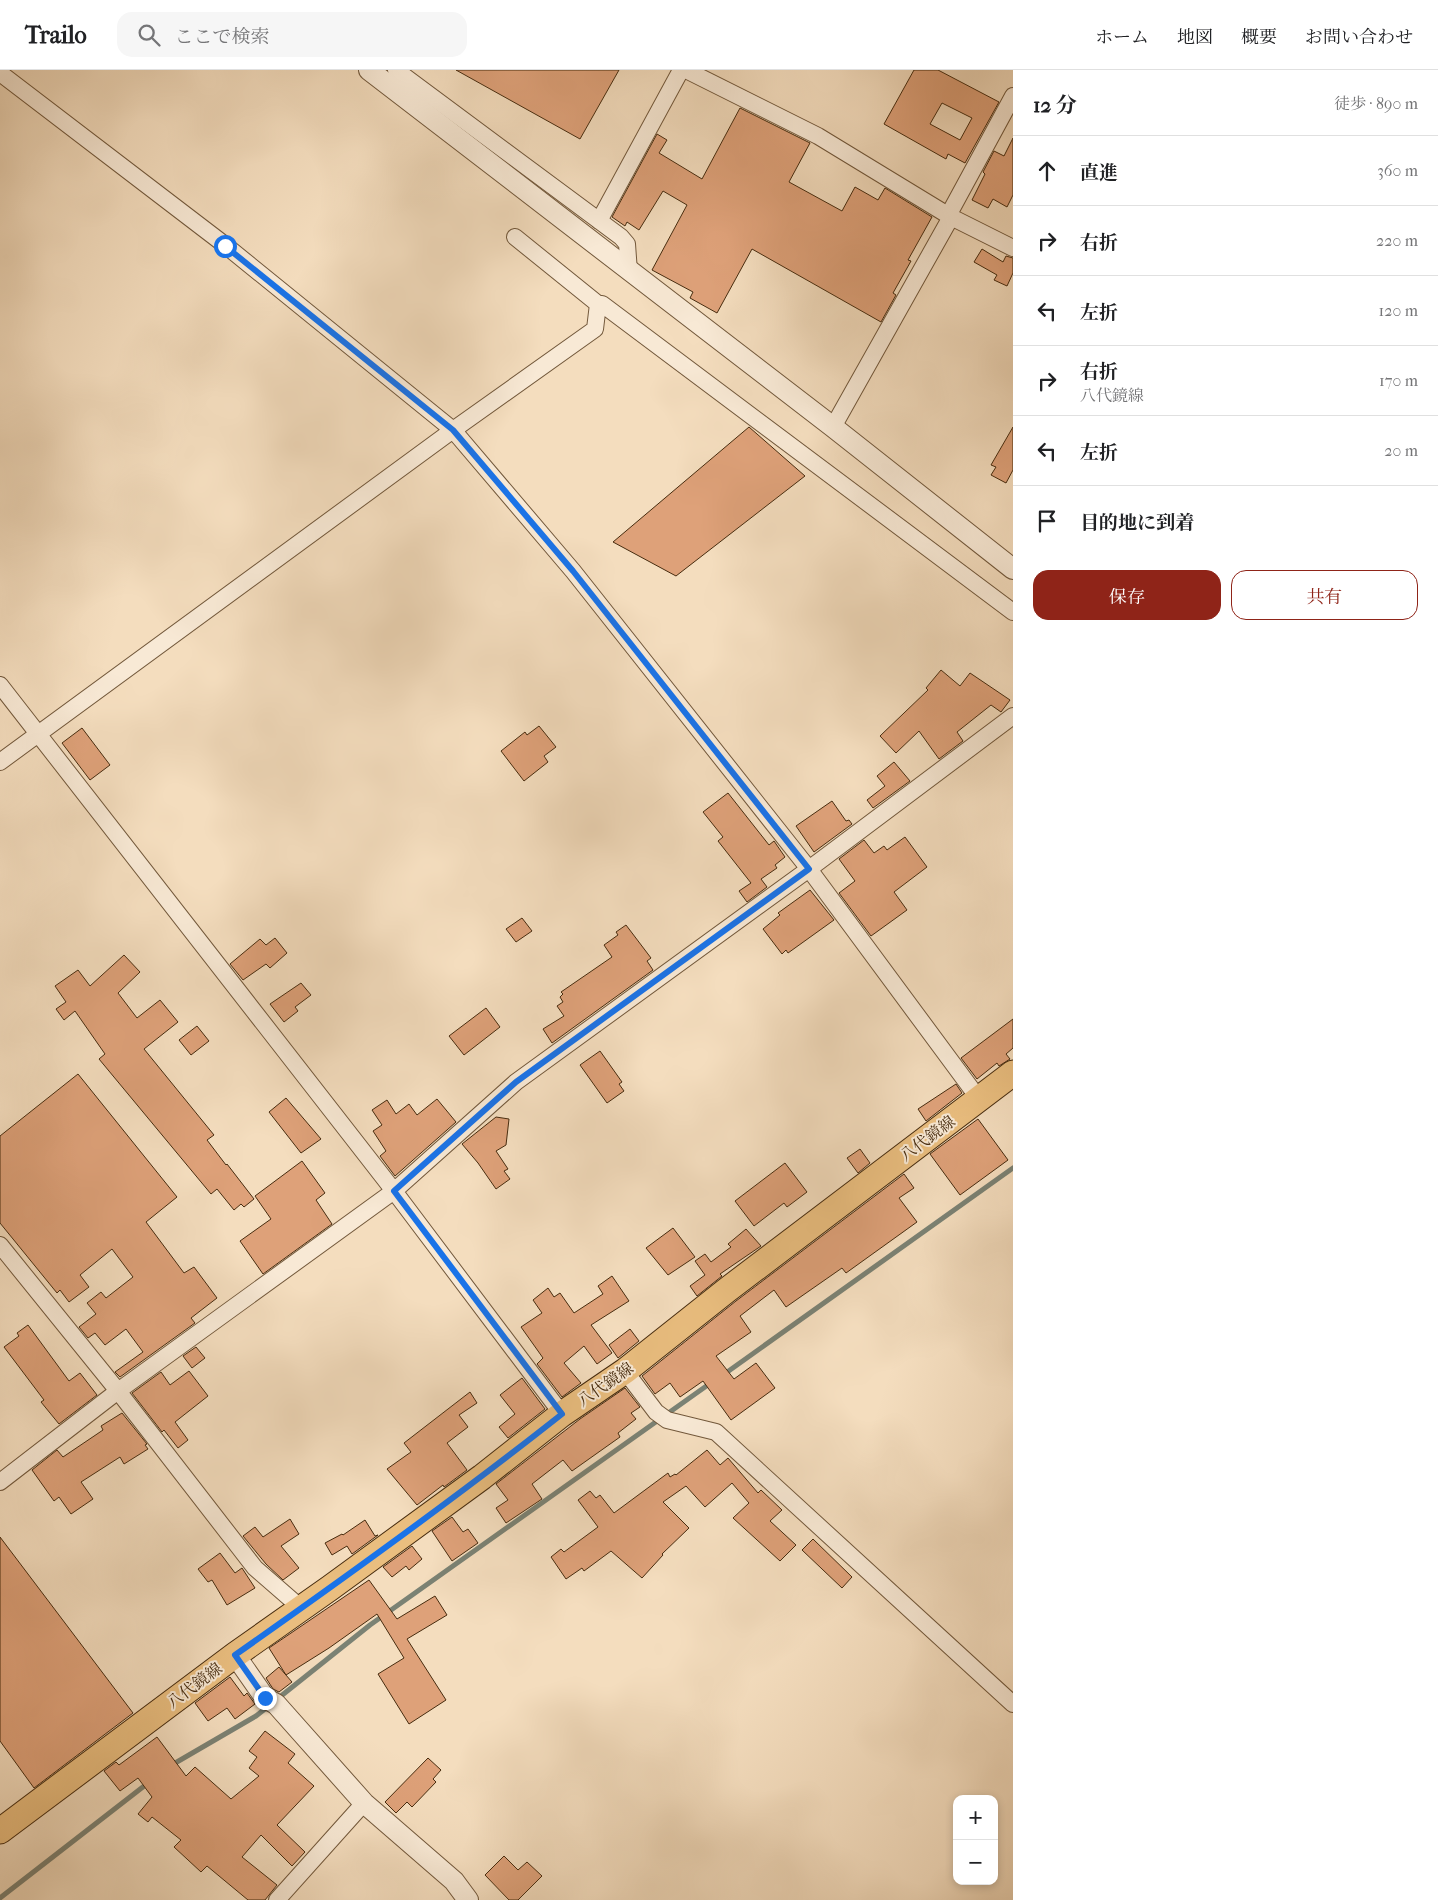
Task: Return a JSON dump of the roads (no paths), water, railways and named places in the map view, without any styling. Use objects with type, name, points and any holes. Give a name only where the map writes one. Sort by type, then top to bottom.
[{"type":"main road","name":"八代鏡線","points":[[0,1831],[235,1655],[474,1483],[562,1414],[625,1371],[727,1290],[1013,1073]]},
{"type":"street","points":[[369,70],[833,427],[1013,569]]},
{"type":"street","points":[[396,70],[621,237],[626,244],[630,272]]},
{"type":"street","points":[[599,221],[681,70]]},
{"type":"street","points":[[686,70],[818,136],[951,217],[1013,248]]},
{"type":"street","points":[[0,73],[225,246],[453,430],[573,571],[809,869],[979,1099]]},
{"type":"street","points":[[833,427],[951,217],[949,214],[1013,96]]},
{"type":"street","points":[[0,762],[453,430],[595,329],[598,304],[515,237]]},
{"type":"street","points":[[602,304],[1013,612]]},
{"type":"street","points":[[0,685],[394,1191],[562,1414]]},
{"type":"street","points":[[0,1482],[118,1390],[394,1191],[516,1082],[809,869],[1013,716]]},
{"type":"street","points":[[0,1245],[118,1390],[255,1568],[301,1608]]},
{"type":"street","points":[[625,1371],[661,1416],[716,1432],[1013,1704]]},
{"type":"street","points":[[235,1655],[270,1701],[364,1803],[468,1900]]},
{"type":"street","points":[[277,1900],[364,1803]]},
{"type":"waterway","points":[[723,1375],[1013,1168]]},
{"type":"waterway","points":[[276,1700],[370,1625],[712,1382]]},
{"type":"waterway","points":[[170,1766],[256,1716],[270,1705]]},
{"type":"waterway","points":[[0,1898],[148,1783]]}]
